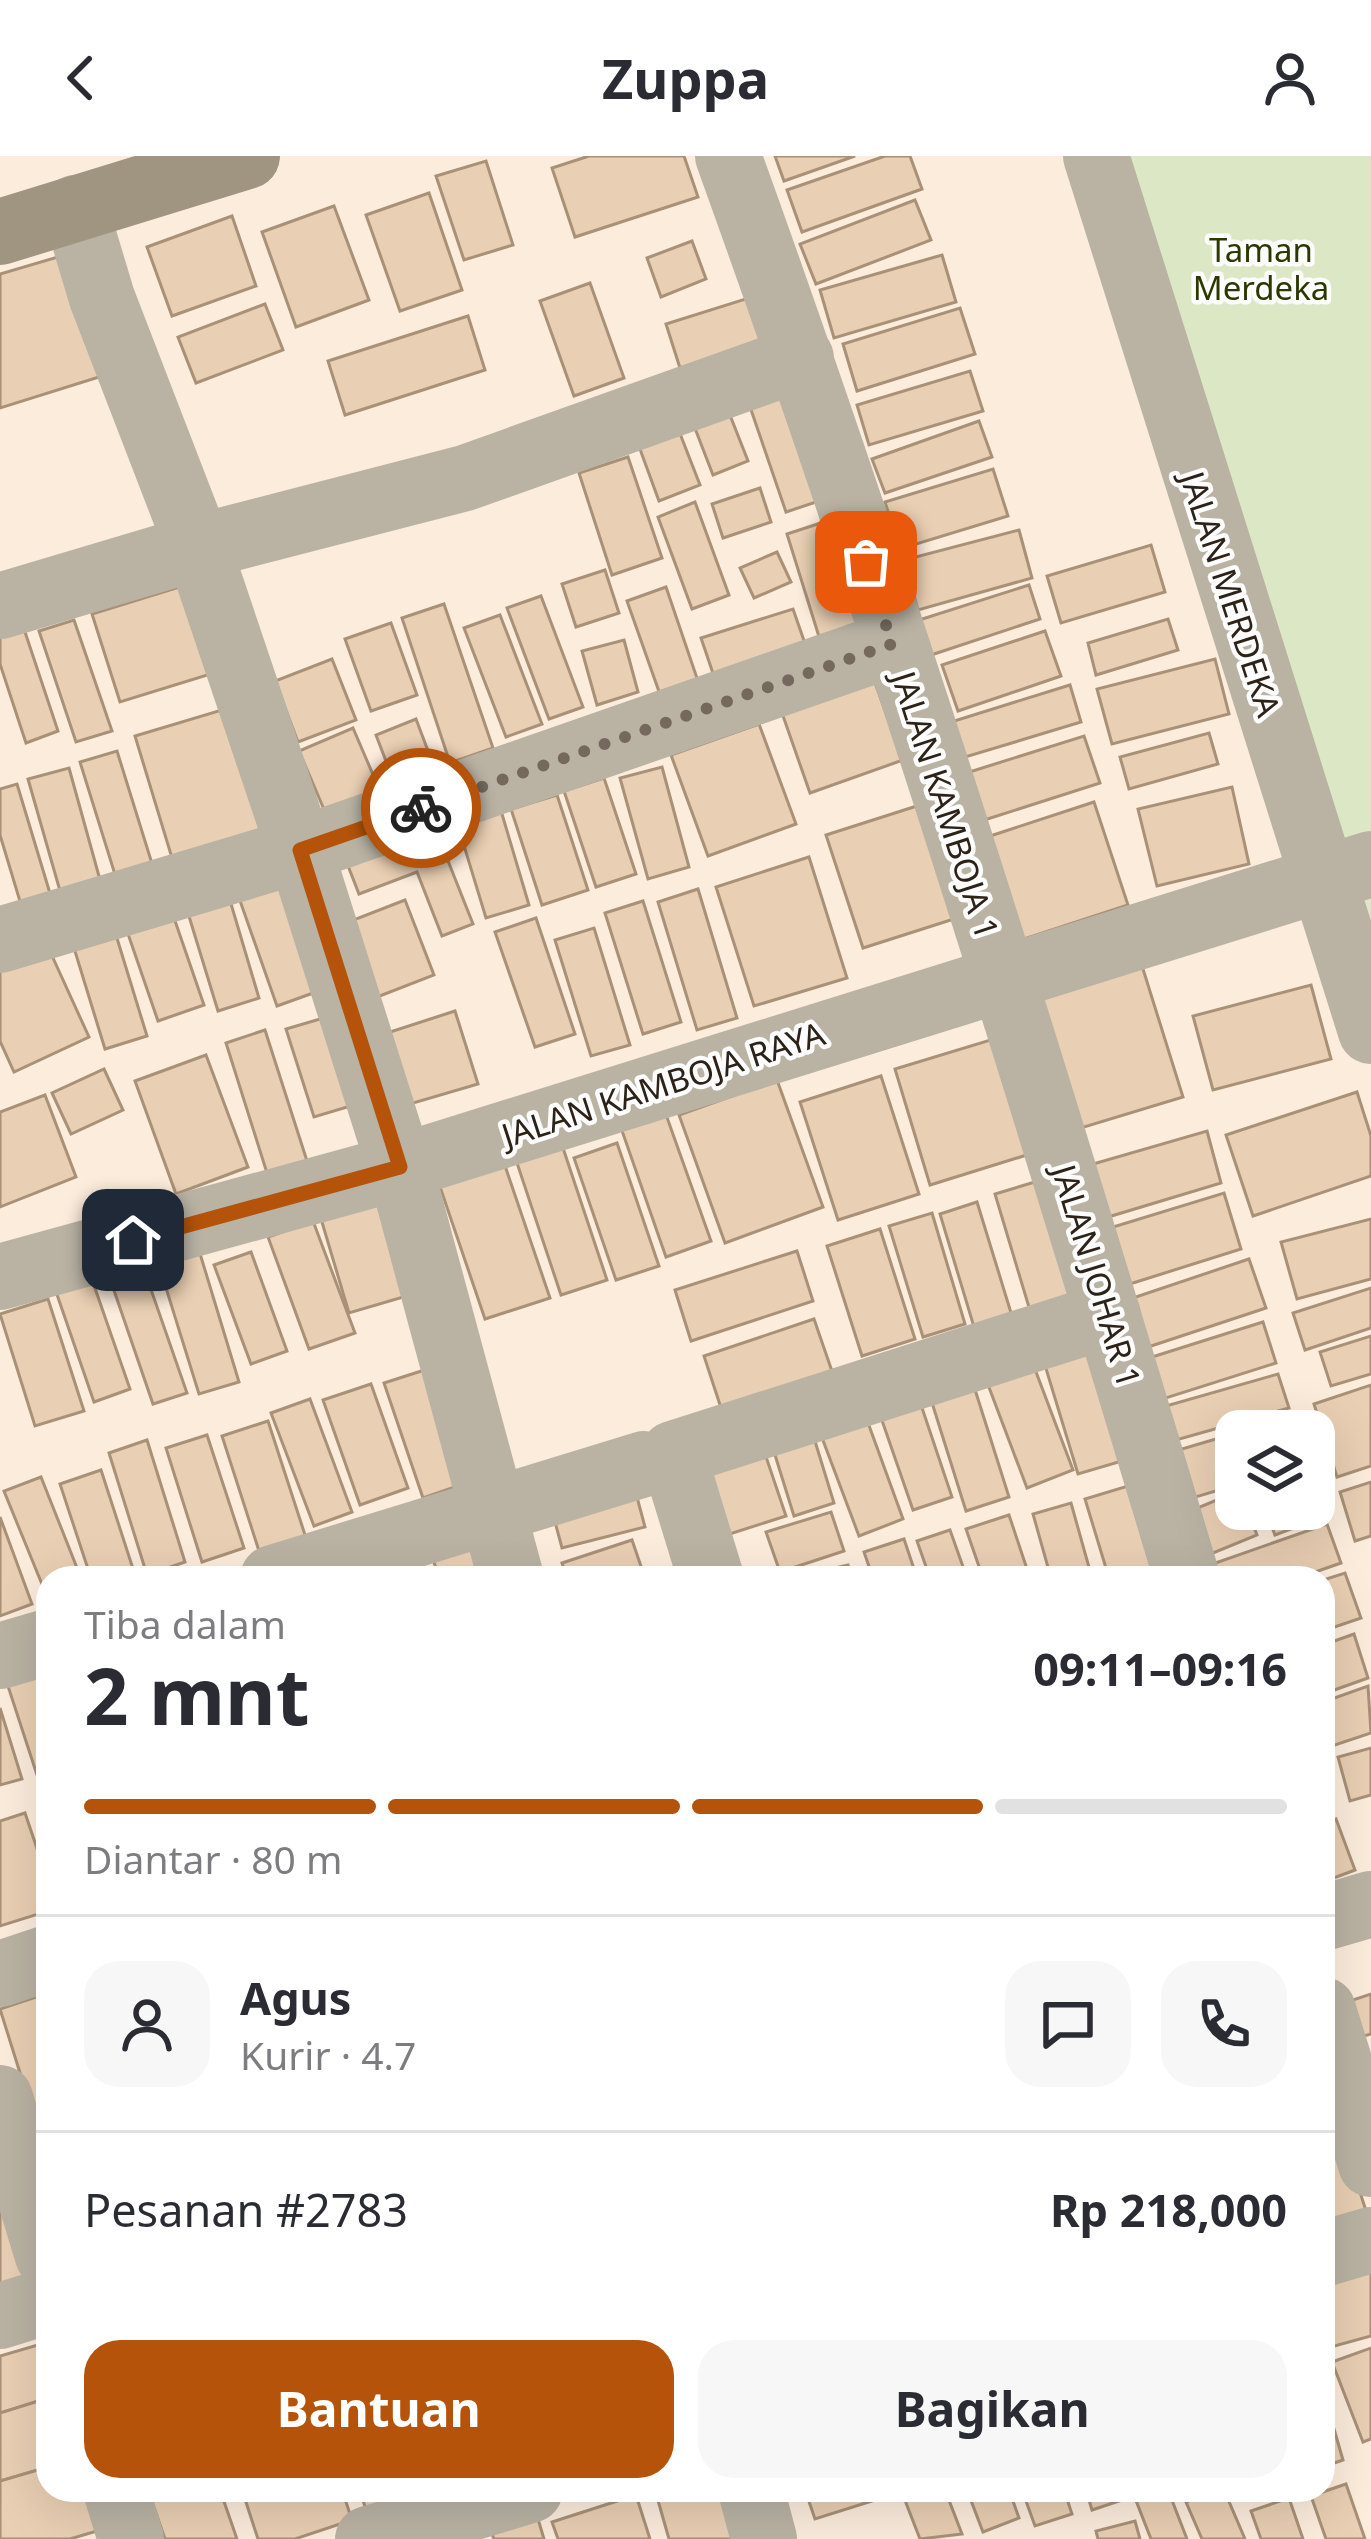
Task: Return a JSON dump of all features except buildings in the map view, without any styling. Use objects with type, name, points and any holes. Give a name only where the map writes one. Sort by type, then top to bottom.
[{"type":"main road","points":[[0,232],[247,156]]},
{"type":"street","name":"JALAN KAMBOJA 1","points":[[728,156],[801,358],[1002,976]]},
{"type":"street","name":"JALAN MERDEKA","points":[[1096,156],[1346,871],[1371,1031]]},
{"type":"street","points":[[75,208],[102,298],[198,547],[300,850],[400,1167],[507,1566]]},
{"type":"street","points":[[0,606],[198,547],[465,478],[801,358]]},
{"type":"street","points":[[0,940],[300,850],[892,644]]},
{"type":"street","name":"JALAN KAMBOJA RAYA","points":[[0,1277],[400,1167],[1346,871]]},
{"type":"street","name":"JALAN JOHAR 1","points":[[1002,976],[1183,1566]]},
{"type":"street","points":[[707,1566],[673,1454],[1108,1315]]},
{"type":"street","points":[[314,1566],[644,1464]]},
{"type":"street","points":[[0,1656],[36,1646]]},
{"type":"street","points":[[1335,1914],[1371,1904]]},
{"type":"street","points":[[0,1974],[36,1962]]},
{"type":"street","points":[[1335,2048],[1371,2164]]},
{"type":"street","points":[[0,2098],[36,2216]]},
{"type":"street","points":[[1335,2250],[1371,2240]]},
{"type":"street","points":[[0,2316],[36,2306]]},
{"type":"street","points":[[120,2502],[131,2539]]},
{"type":"street","points":[[368,2539],[490,2502]]},
{"type":"street","points":[[754,2502],[764,2539]]},
{"type":"green space","name":"Taman Merdeka","points":[[1111,156],[1371,156],[1371,1001]]},
{"type":"way so far","points":[[421,808],[892,644],[866,562]]},
{"type":"route","points":[[133,1240],[400,1167],[300,850],[421,808]]}]
